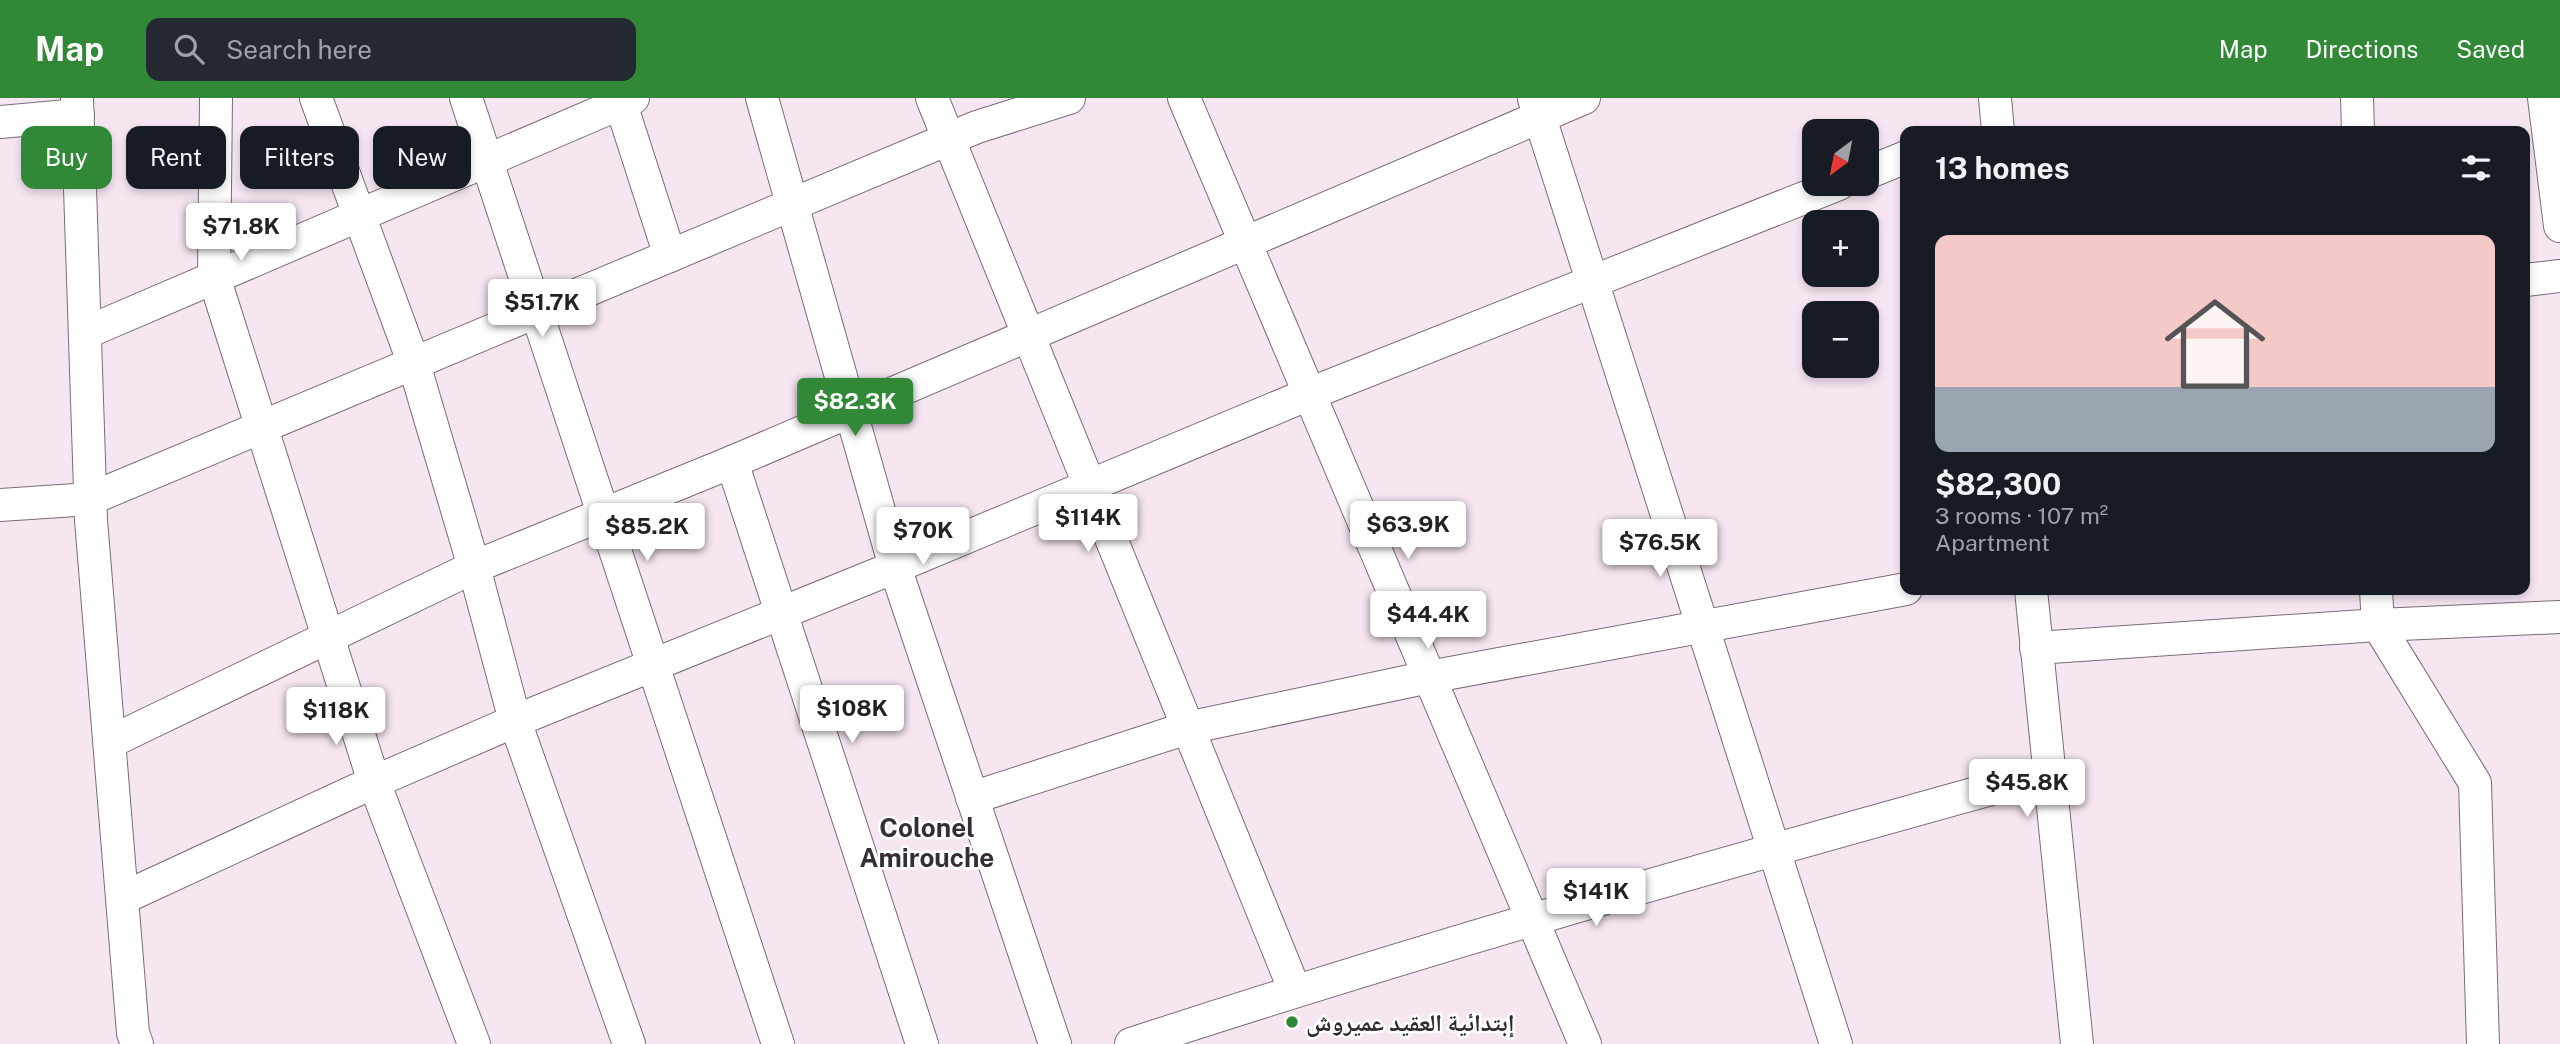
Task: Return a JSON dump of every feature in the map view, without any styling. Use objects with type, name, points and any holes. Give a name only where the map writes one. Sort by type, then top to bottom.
[{"type":"street","points":[[216,98],[214,277],[374,782],[474,1044]]},
{"type":"street","points":[[316,98],[415,364],[515,721],[629,1044]]},
{"type":"street","points":[[466,98],[778,1044]]},
{"type":"street","points":[[762,98],[895,567],[1055,1044]]},
{"type":"street","points":[[932,98],[1295,990]]},
{"type":"street","points":[[0,505],[90,499],[977,127],[1069,98]]},
{"type":"street","points":[[1184,98],[1585,1044]]},
{"type":"street","points":[[110,742],[474,567],[732,462],[1245,243],[1537,108],[1584,98]]},
{"type":"street","points":[[2357,98],[2358,126]]},
{"type":"street","points":[[2544,98],[2560,226]]},
{"type":"street","points":[[85,333],[624,100],[670,257]]},
{"type":"street","points":[[0,122],[78,107],[90,499],[133,1033],[137,1044]]},
{"type":"street","points":[[1537,108],[1836,1044]]},
{"type":"street","points":[[1880,168],[1900,159]]},
{"type":"street","points":[[123,898],[374,782],[515,721],[895,567],[1309,394],[1809,196]]},
{"type":"street","points":[[2530,279],[2560,276]]},
{"type":"street","points":[[732,462],[922,1044]]},
{"type":"street","points":[[972,798],[1187,728],[1429,677],[1900,590]]},
{"type":"street","points":[[2031,595],[2077,1044]]},
{"type":"street","points":[[2376,595],[2378,625],[2475,783],[2483,1044]]},
{"type":"street","points":[[2036,648],[2378,625],[2560,617]]},
{"type":"street","points":[[1131,1044],[1295,990],[1531,919],[2049,773]]},
{"type":"place","name":"إبتدائية العقيد عميروش","points":[[1292,1022]]},
{"type":"district","name":"Colonel Amirouche","points":[[927,842]]}]
